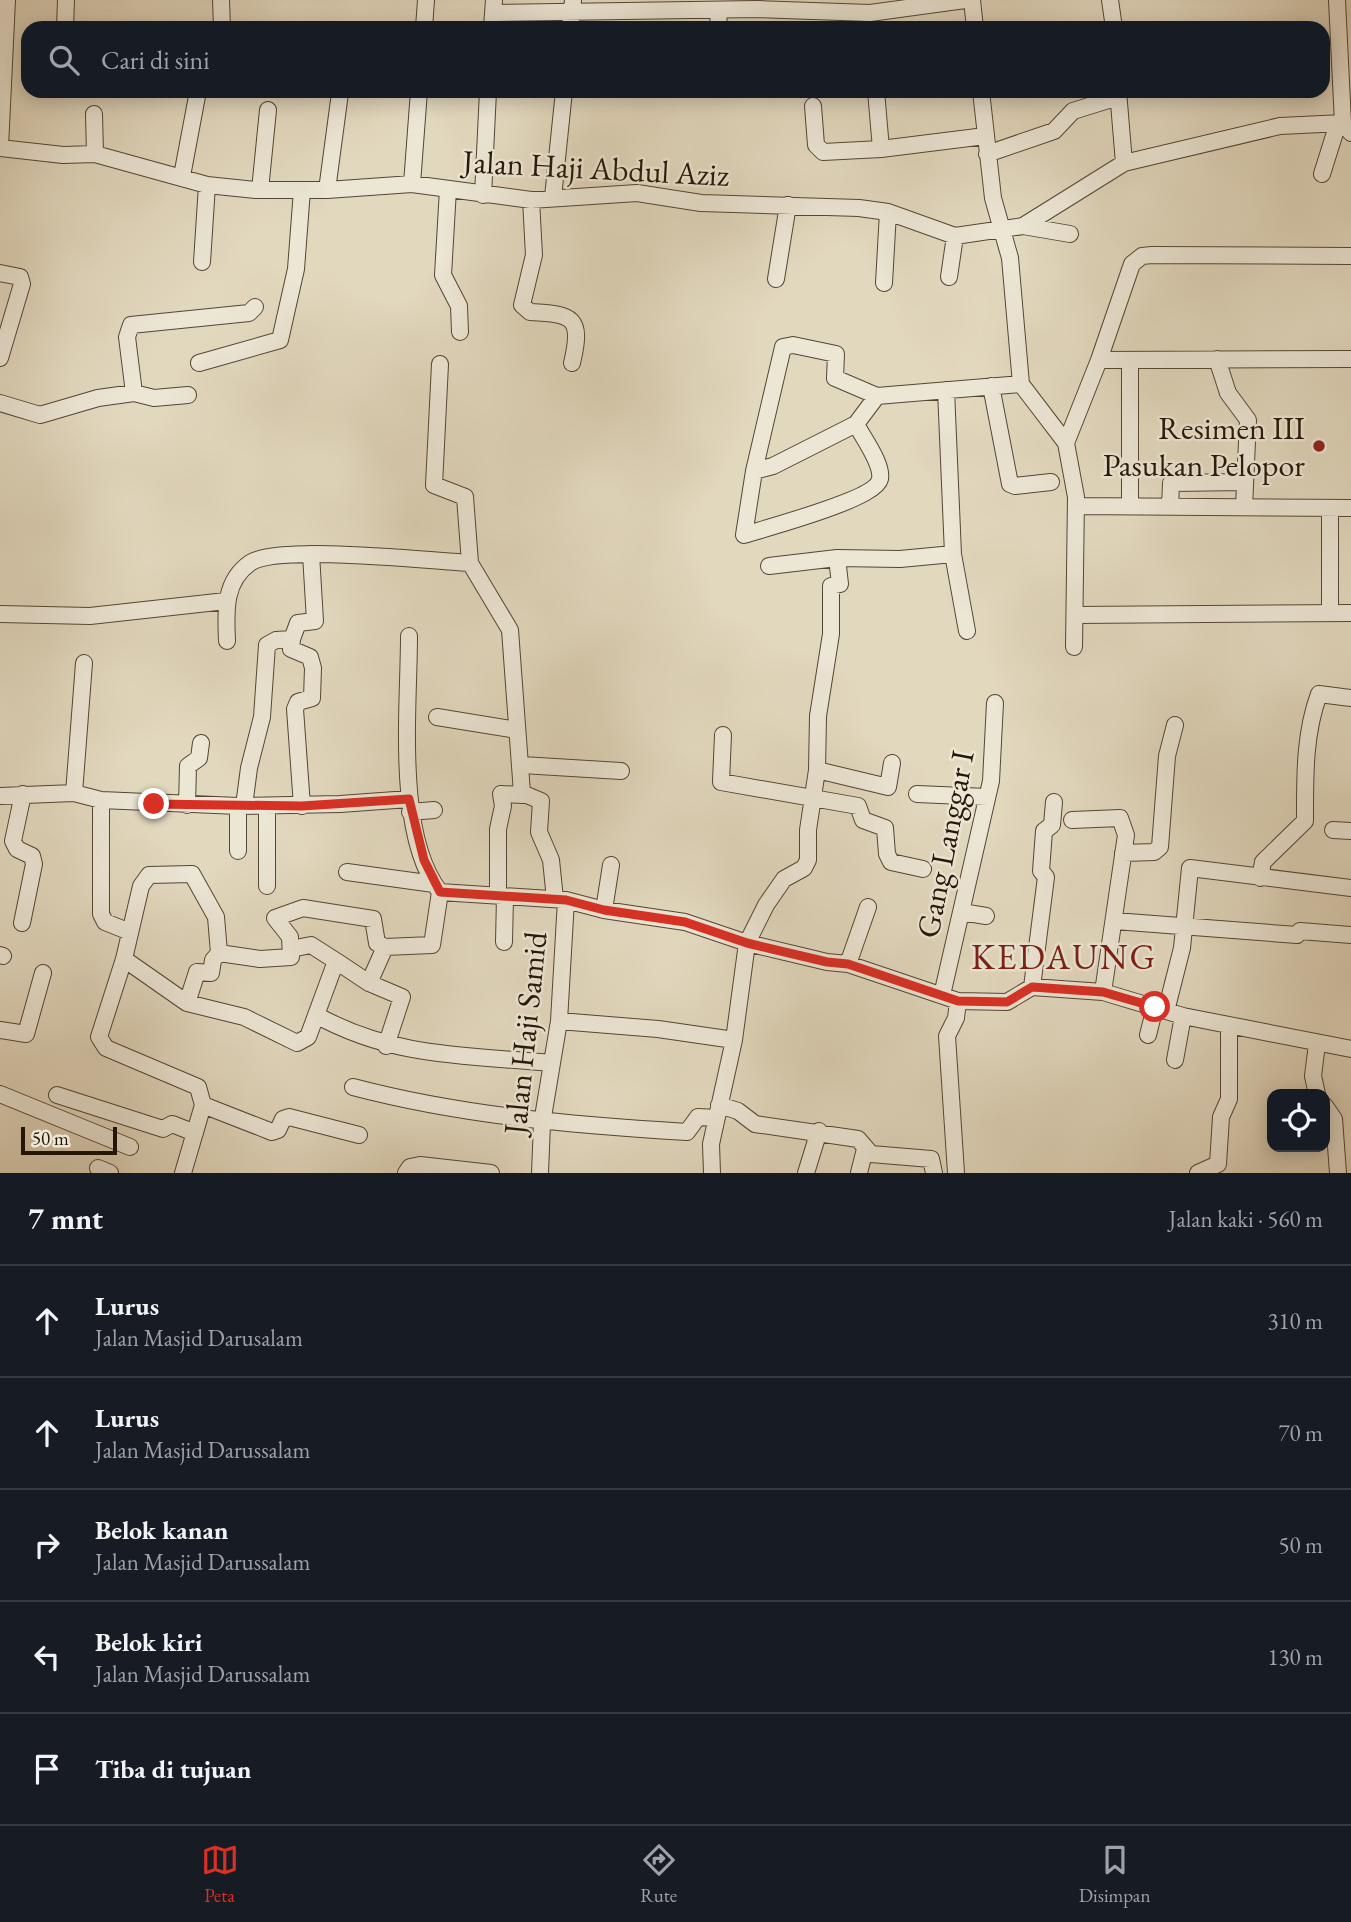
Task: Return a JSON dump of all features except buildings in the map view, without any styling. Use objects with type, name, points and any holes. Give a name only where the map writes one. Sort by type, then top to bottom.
[{"type":"street","points":[[0,148],[7,0]]},
{"type":"street","points":[[65,21],[66,0]]},
{"type":"street","points":[[219,21],[221,0]]},
{"type":"street","points":[[424,21],[426,0]]},
{"type":"street","points":[[493,14],[571,14],[645,7],[870,21],[965,0]]},
{"type":"street","points":[[972,0],[974,21]]},
{"type":"street","points":[[1110,0],[1113,21]]},
{"type":"street","points":[[1322,174],[1344,126],[1345,67],[1337,0]]},
{"type":"street","points":[[718,10],[719,21]]},
{"type":"street","points":[[182,176],[197,98]]},
{"type":"street","points":[[327,190],[339,98]]},
{"type":"street","points":[[412,184],[418,98]]},
{"type":"street","points":[[483,195],[488,98]]},
{"type":"street","points":[[552,197],[563,98]]},
{"type":"street","points":[[877,98],[881,149]]},
{"type":"street","points":[[982,98],[987,154],[1000,232],[1010,258],[1021,384],[1066,443],[1076,506],[1074,647]]},
{"type":"street","points":[[987,154],[1054,131],[1073,111],[1107,98]]},
{"type":"street","points":[[1118,98],[1124,163]]},
{"type":"street","points":[[813,106],[819,150],[881,149],[985,136]]},
{"type":"street","points":[[260,190],[268,110]]},
{"type":"street","points":[[94,114],[95,154]]},
{"type":"street","points":[[1023,226],[1124,163],[1280,126],[1344,126]]},
{"type":"street","name":"Jalan Haji Abdul Aziz","points":[[0,148],[63,155],[95,154],[207,185],[260,190],[327,190],[412,184],[531,200],[637,193],[701,203],[788,205],[888,212],[955,236],[1000,232],[1023,226]]},
{"type":"street","points":[[202,261],[207,185]]},
{"type":"street","points":[[448,189],[443,275],[459,306],[460,332]]},
{"type":"street","points":[[199,363],[280,340],[296,269],[302,190]]},
{"type":"street","points":[[531,200],[534,255],[522,304],[530,312],[561,314],[577,326],[578,339],[572,363]]},
{"type":"street","points":[[776,279],[788,205]]},
{"type":"street","points":[[884,283],[888,212]]},
{"type":"street","points":[[1023,226],[1070,234]]},
{"type":"street","points":[[949,277],[955,236]]},
{"type":"street","points":[[1066,443],[1099,360],[1132,264],[1142,256],[1351,256]]},
{"type":"street","points":[[0,273],[20,277],[22,284],[0,358]]},
{"type":"street","points":[[134,393],[127,337],[131,325],[249,313],[255,307]]},
{"type":"street","points":[[856,424],[880,478],[877,485],[857,498],[744,535],[754,471],[783,347],[793,345],[836,354],[835,378],[877,396],[1021,384]]},
{"type":"street","points":[[1217,359],[1228,393],[1248,420],[1244,508]]},
{"type":"street","points":[[1099,360],[1351,359]]},
{"type":"street","points":[[1130,360],[1130,506]]},
{"type":"street","points":[[440,364],[435,485],[465,497],[470,564],[510,630],[523,795],[501,794],[503,806],[498,829],[504,942]]},
{"type":"street","points":[[991,386],[1010,484],[1015,486],[1051,482]]},
{"type":"street","points":[[946,390],[953,554],[967,631]]},
{"type":"street","points":[[0,403],[40,415],[98,398],[134,393],[154,398],[188,395]]},
{"type":"street","points":[[754,471],[773,466],[856,424],[877,396]]},
{"type":"street","points":[[1170,507],[1171,483],[1245,482]]},
{"type":"street","points":[[1076,506],[1351,508]]},
{"type":"street","points":[[1330,508],[1330,613]]},
{"type":"street","points":[[227,641],[226,601],[235,579],[251,562],[311,554],[470,564]]},
{"type":"street","points":[[302,806],[295,709],[298,702],[312,698],[313,668],[310,657],[291,649],[298,623],[315,621],[311,554]]},
{"type":"street","points":[[769,566],[837,558],[900,559],[953,554]]},
{"type":"street","points":[[712,1173],[711,1144],[734,1040],[747,943],[766,905],[784,879],[804,868],[808,860],[808,830],[817,770],[818,716],[831,634],[831,586],[840,584],[837,558]]},
{"type":"street","points":[[0,614],[90,616],[226,601]]},
{"type":"street","points":[[1075,615],[1351,613]]},
{"type":"street","points":[[219,953],[260,959],[291,957],[290,937],[275,918],[303,908],[373,919],[377,943],[385,947],[432,945],[437,888],[410,805],[409,636]]},
{"type":"street","points":[[238,851],[241,806],[262,717],[266,649],[276,640],[292,639]]},
{"type":"street","points":[[74,793],[84,663]]},
{"type":"street","points":[[1260,878],[1263,862],[1305,821],[1305,776],[1313,710],[1319,694],[1351,698]]},
{"type":"street","name":"Gang Langgar I","points":[[942,995],[987,797],[995,703]]},
{"type":"street","points":[[436,717],[517,730]]},
{"type":"street","points":[[1123,853],[1154,852],[1160,847],[1167,756],[1175,725]]},
{"type":"street","points":[[723,735],[721,782],[858,806],[863,820],[885,828],[887,854],[891,862],[923,869]]},
{"type":"street","points":[[187,805],[188,766],[199,758],[201,743]]},
{"type":"street","points":[[817,770],[888,787],[892,763]]},
{"type":"street","points":[[522,765],[621,771]]},
{"type":"street","points":[[0,796],[74,793],[101,800],[187,805],[410,805],[434,810]]},
{"type":"street","points":[[22,923],[34,864],[32,856],[17,849],[13,841],[23,794]]},
{"type":"street","points":[[917,794],[987,797]]},
{"type":"street","name":"Jalan Haji Samid","points":[[523,795],[541,801],[539,832],[551,860],[560,899],[559,1021],[542,1123],[540,1173]]},
{"type":"street","points":[[101,800],[101,914],[105,922],[130,932]]},
{"type":"street","points":[[1032,987],[1046,877],[1041,871],[1044,831],[1052,825],[1054,802]]},
{"type":"street","points":[[267,806],[267,886]]},
{"type":"street","points":[[1072,820],[1120,818],[1126,835],[1103,992]]},
{"type":"street","points":[[1333,830],[1351,831]]},
{"type":"street","points":[[604,910],[611,865]]},
{"type":"street","points":[[1149,1035],[1179,966],[1190,868],[1351,888]]},
{"type":"street","points":[[346,872],[437,888],[502,896],[560,899],[604,910],[685,922],[747,943],[827,962],[848,964],[958,1001],[1007,1002],[1032,987],[1103,992],[1183,1016],[1351,1049]]},
{"type":"street","points":[[183,1173],[203,1105],[201,1094],[193,1083],[106,1048],[99,1037],[124,959],[144,879],[161,873],[192,874],[216,917],[219,953],[213,960],[211,974],[197,972],[187,1003]]},
{"type":"street","points":[[848,964],[868,907]]},
{"type":"street","points":[[962,912],[986,916]]},
{"type":"street","points":[[1115,921],[1297,934],[1300,931],[1351,934]]},
{"type":"street","points":[[291,949],[311,945],[369,983],[402,997],[386,1045]]},
{"type":"street","points":[[369,983],[385,947]]},
{"type":"street","points":[[124,959],[187,1003],[244,1017],[297,1043],[306,1040],[336,961]]},
{"type":"street","points":[[0,1030],[25,1035],[43,973]]},
{"type":"street","points":[[956,1173],[947,1036],[956,1018],[958,1001]]},
{"type":"street","points":[[316,1015],[346,1032],[386,1045],[448,1056],[552,1063]]},
{"type":"street","points":[[1175,1060],[1183,1016]]},
{"type":"street","points":[[559,1021],[658,1029],[734,1040]]},
{"type":"street","points":[[1198,1173],[1218,1164],[1221,1117],[1229,1099],[1229,1026]]},
{"type":"street","points":[[1316,1089],[1313,1076],[1317,1044]]},
{"type":"street","points":[[353,1087],[395,1098],[542,1123],[687,1132],[698,1117],[717,1111],[738,1111],[755,1124],[819,1131],[858,1139],[871,1154],[931,1159],[934,1173]]},
{"type":"street","points":[[0,1094],[130,1147]]},
{"type":"street","points":[[57,1094],[163,1129],[172,1124],[195,1133]]},
{"type":"street","points":[[203,1105],[272,1132],[278,1130],[282,1119],[289,1117],[359,1135]]},
{"type":"street","points":[[1330,1113],[1334,1119],[1338,1173]]},
{"type":"street","points":[[806,1173],[819,1131]]},
{"type":"street","points":[[859,1173],[865,1149]]},
{"type":"street","points":[[408,1170],[420,1166],[491,1173]]},
{"type":"place","name":"Resimen III Pasukan Pelopor","points":[[1319,446]]},
{"type":"district","name":"KEDAUNG","points":[[1064,957]]},
{"type":"route","points":[[154,804],[302,806],[409,799],[424,860],[433,884],[440,892],[566,900],[604,910],[685,922],[747,943],[827,962],[848,964],[958,1001],[1007,1002],[1032,987],[1103,992],[1155,1007]]}]
